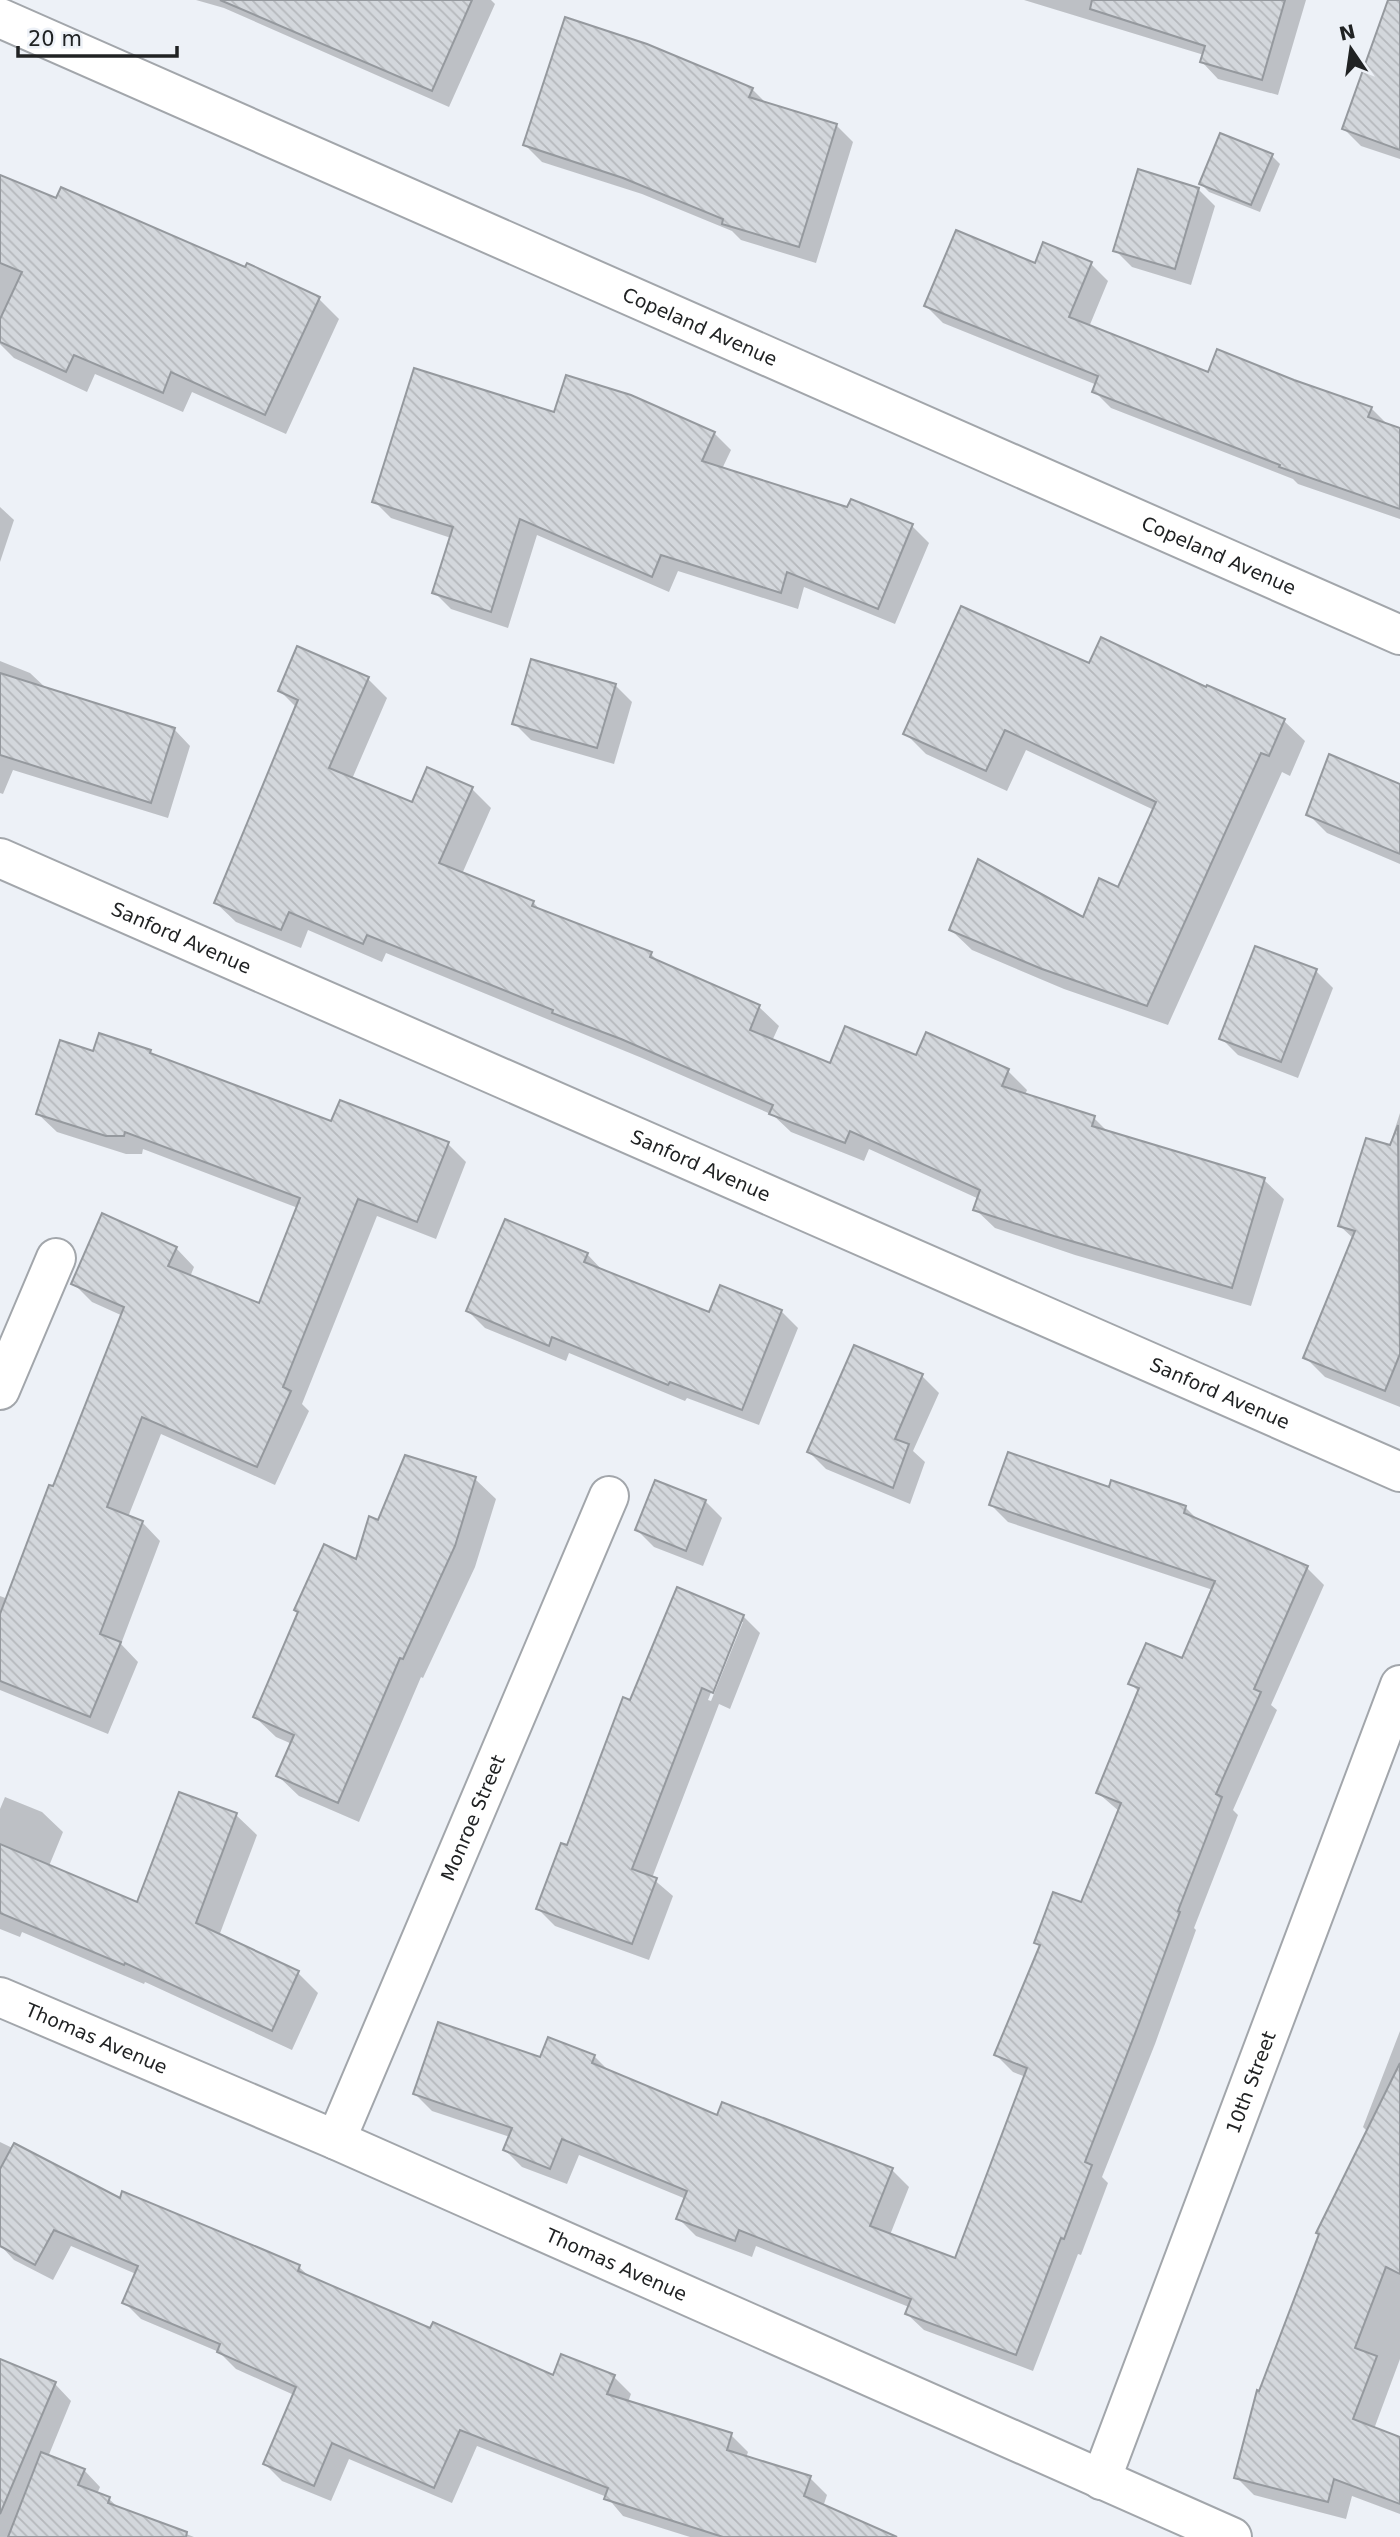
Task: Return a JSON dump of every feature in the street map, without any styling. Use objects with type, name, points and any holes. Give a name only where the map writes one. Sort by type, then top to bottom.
[{"type":"street","name":"Copeland Avenue","points":[[0,18],[1400,635]]},
{"type":"street","name":"Sanford Avenue","points":[[0,858],[1400,1472]]},
{"type":"street","points":[[0,1390],[56,1258]]},
{"type":"street","name":"Monroe Street","points":[[336,2140],[609,1496]]},
{"type":"street","name":"10th Street","points":[[1101,2480],[1400,1685]]},
{"type":"street","name":"Thomas Avenue","points":[[0,1997],[336,2140],[1232,2537]]},
{"type":"building","points":[[220,0],[472,0],[432,91]]},
{"type":"building","points":[[1092,0],[1285,0],[1262,80],[1200,62],[1205,46],[1090,9]]},
{"type":"building","points":[[1388,0],[1400,0],[1400,150],[1342,129]]},
{"type":"building","points":[[565,17],[647,44],[753,88],[749,97],[837,124],[799,247],[722,224],[723,219],[623,178],[523,145]]},
{"type":"building","points":[[1220,133],[1273,154],[1251,205],[1199,184]]},
{"type":"building","points":[[1138,169],[1199,188],[1175,269],[1113,251]]},
{"type":"building","points":[[0,175],[56,198],[61,187],[245,267],[247,263],[320,297],[265,415],[171,372],[163,393],[74,355],[66,372],[0,342],[0,319],[22,272],[0,263]]},
{"type":"building","points":[[956,230],[1035,263],[1043,242],[1092,262],[1069,317],[1208,372],[1217,349],[1372,407],[1368,417],[1400,428],[1400,509],[1279,467],[1280,465],[1092,392],[1098,376],[924,306]]},
{"type":"building","points":[[414,368],[554,412],[566,375],[631,395],[715,432],[702,461],[847,507],[851,499],[913,524],[878,609],[787,572],[781,593],[661,555],[652,577],[520,519],[491,612],[432,593],[453,527],[372,502]]},
{"type":"building","points":[[961,606],[1089,663],[1101,637],[1206,687],[1207,685],[1285,719],[1269,756],[1261,753],[1147,1006],[1042,969],[949,930],[978,859],[1083,917],[1099,878],[1118,887],[1156,802],[1005,730],[986,771],[903,734]]},
{"type":"building","points":[[297,646],[369,677],[329,768],[412,802],[427,767],[473,787],[439,863],[534,901],[532,906],[652,952],[650,957],[760,1005],[750,1030],[830,1063],[845,1026],[916,1055],[926,1032],[1009,1069],[1002,1086],[1095,1116],[1092,1126],[1265,1178],[1232,1288],[973,1210],[980,1190],[850,1131],[845,1143],[769,1114],[773,1105],[621,1039],[552,1013],[553,1010],[367,935],[363,944],[289,912],[281,930],[214,903],[298,700],[278,691]]},
{"type":"building","points":[[531,659],[616,684],[597,748],[512,724]]},
{"type":"building","points":[[0,673],[175,728],[151,803],[0,755]]},
{"type":"building","points":[[1329,754],[1400,784],[1400,854],[1306,815]]},
{"type":"building","points":[[1255,946],[1317,969],[1281,1062],[1219,1039]]},
{"type":"building","points":[[99,1033],[151,1050],[150,1053],[331,1121],[340,1100],[449,1142],[417,1222],[358,1199],[283,1387],[291,1391],[257,1467],[142,1417],[107,1507],[143,1521],[100,1634],[121,1642],[90,1717],[0,1681],[0,1614],[49,1485],[53,1486],[124,1307],[71,1284],[102,1213],[177,1247],[168,1266],[259,1303],[300,1198],[125,1132],[124,1136],[106,1136],[36,1114],[60,1040],[93,1051]]},
{"type":"building","points":[[1398,1125],[1400,1354],[1385,1391],[1303,1358],[1355,1231],[1338,1226],[1366,1138],[1390,1145]]},
{"type":"building","points":[[505,1219],[588,1253],[584,1262],[709,1312],[720,1285],[782,1310],[742,1410],[670,1382],[668,1385],[552,1337],[549,1346],[466,1311]]},
{"type":"building","points":[[854,1345],[923,1374],[895,1439],[909,1444],[893,1488],[807,1452]]},
{"type":"building","points":[[1008,1452],[1109,1487],[1111,1480],[1186,1506],[1184,1513],[1308,1566],[1254,1689],[1261,1692],[1216,1794],[1222,1797],[1085,2162],[1092,2165],[1016,2355],[905,2314],[911,2299],[739,2230],[735,2241],[676,2219],[687,2191],[562,2139],[550,2169],[503,2150],[512,2128],[413,2094],[438,2022],[540,2057],[548,2037],[595,2055],[592,2063],[717,2115],[722,2102],[893,2168],[870,2226],[955,2258],[1027,2068],[994,2055],[1040,1945],[1034,1943],[1053,1892],[1081,1902],[1121,1803],[1096,1793],[1139,1688],[1128,1684],[1146,1643],[1182,1658],[1215,1581],[989,1505]]},
{"type":"building","points":[[405,1455],[476,1477],[455,1546],[403,1659],[400,1658],[338,1803],[276,1776],[294,1735],[253,1717],[298,1612],[294,1610],[324,1544],[356,1559],[369,1516],[378,1520]]},
{"type":"building","points":[[655,1480],[706,1500],[686,1551],[635,1530]]},
{"type":"building","points":[[677,1587],[744,1615],[713,1693],[702,1688],[632,1869],[657,1878],[632,1944],[536,1909],[561,1843],[567,1845],[623,1697],[630,1700]]},
{"type":"building","points":[[179,1792],[237,1813],[196,1923],[299,1971],[272,2031],[125,1963],[124,1965],[0,1913],[0,1844],[137,1902]]},
{"type":"building","points":[[1400,2063],[1400,2274],[1386,2267],[1355,2348],[1377,2356],[1353,2419],[1400,2437],[1400,2504],[1334,2479],[1328,2502],[1234,2478],[1257,2390],[1259,2391],[1319,2234],[1316,2233]]},
{"type":"building","points":[[14,2143],[120,2198],[122,2191],[262,2249],[300,2265],[298,2271],[430,2328],[433,2322],[553,2375],[561,2354],[615,2375],[607,2394],[732,2433],[727,2450],[811,2476],[804,2496],[897,2537],[723,2537],[604,2499],[608,2488],[460,2430],[434,2488],[332,2443],[314,2486],[263,2464],[296,2387],[217,2352],[220,2344],[122,2303],[138,2266],[54,2230],[35,2265],[0,2246],[0,2169]]},
{"type":"building","points":[[0,2359],[56,2382],[0,2514]]},
{"type":"building","points":[[41,2452],[85,2469],[78,2485],[110,2497],[108,2503],[187,2532],[186,2537],[8,2537]]}]
